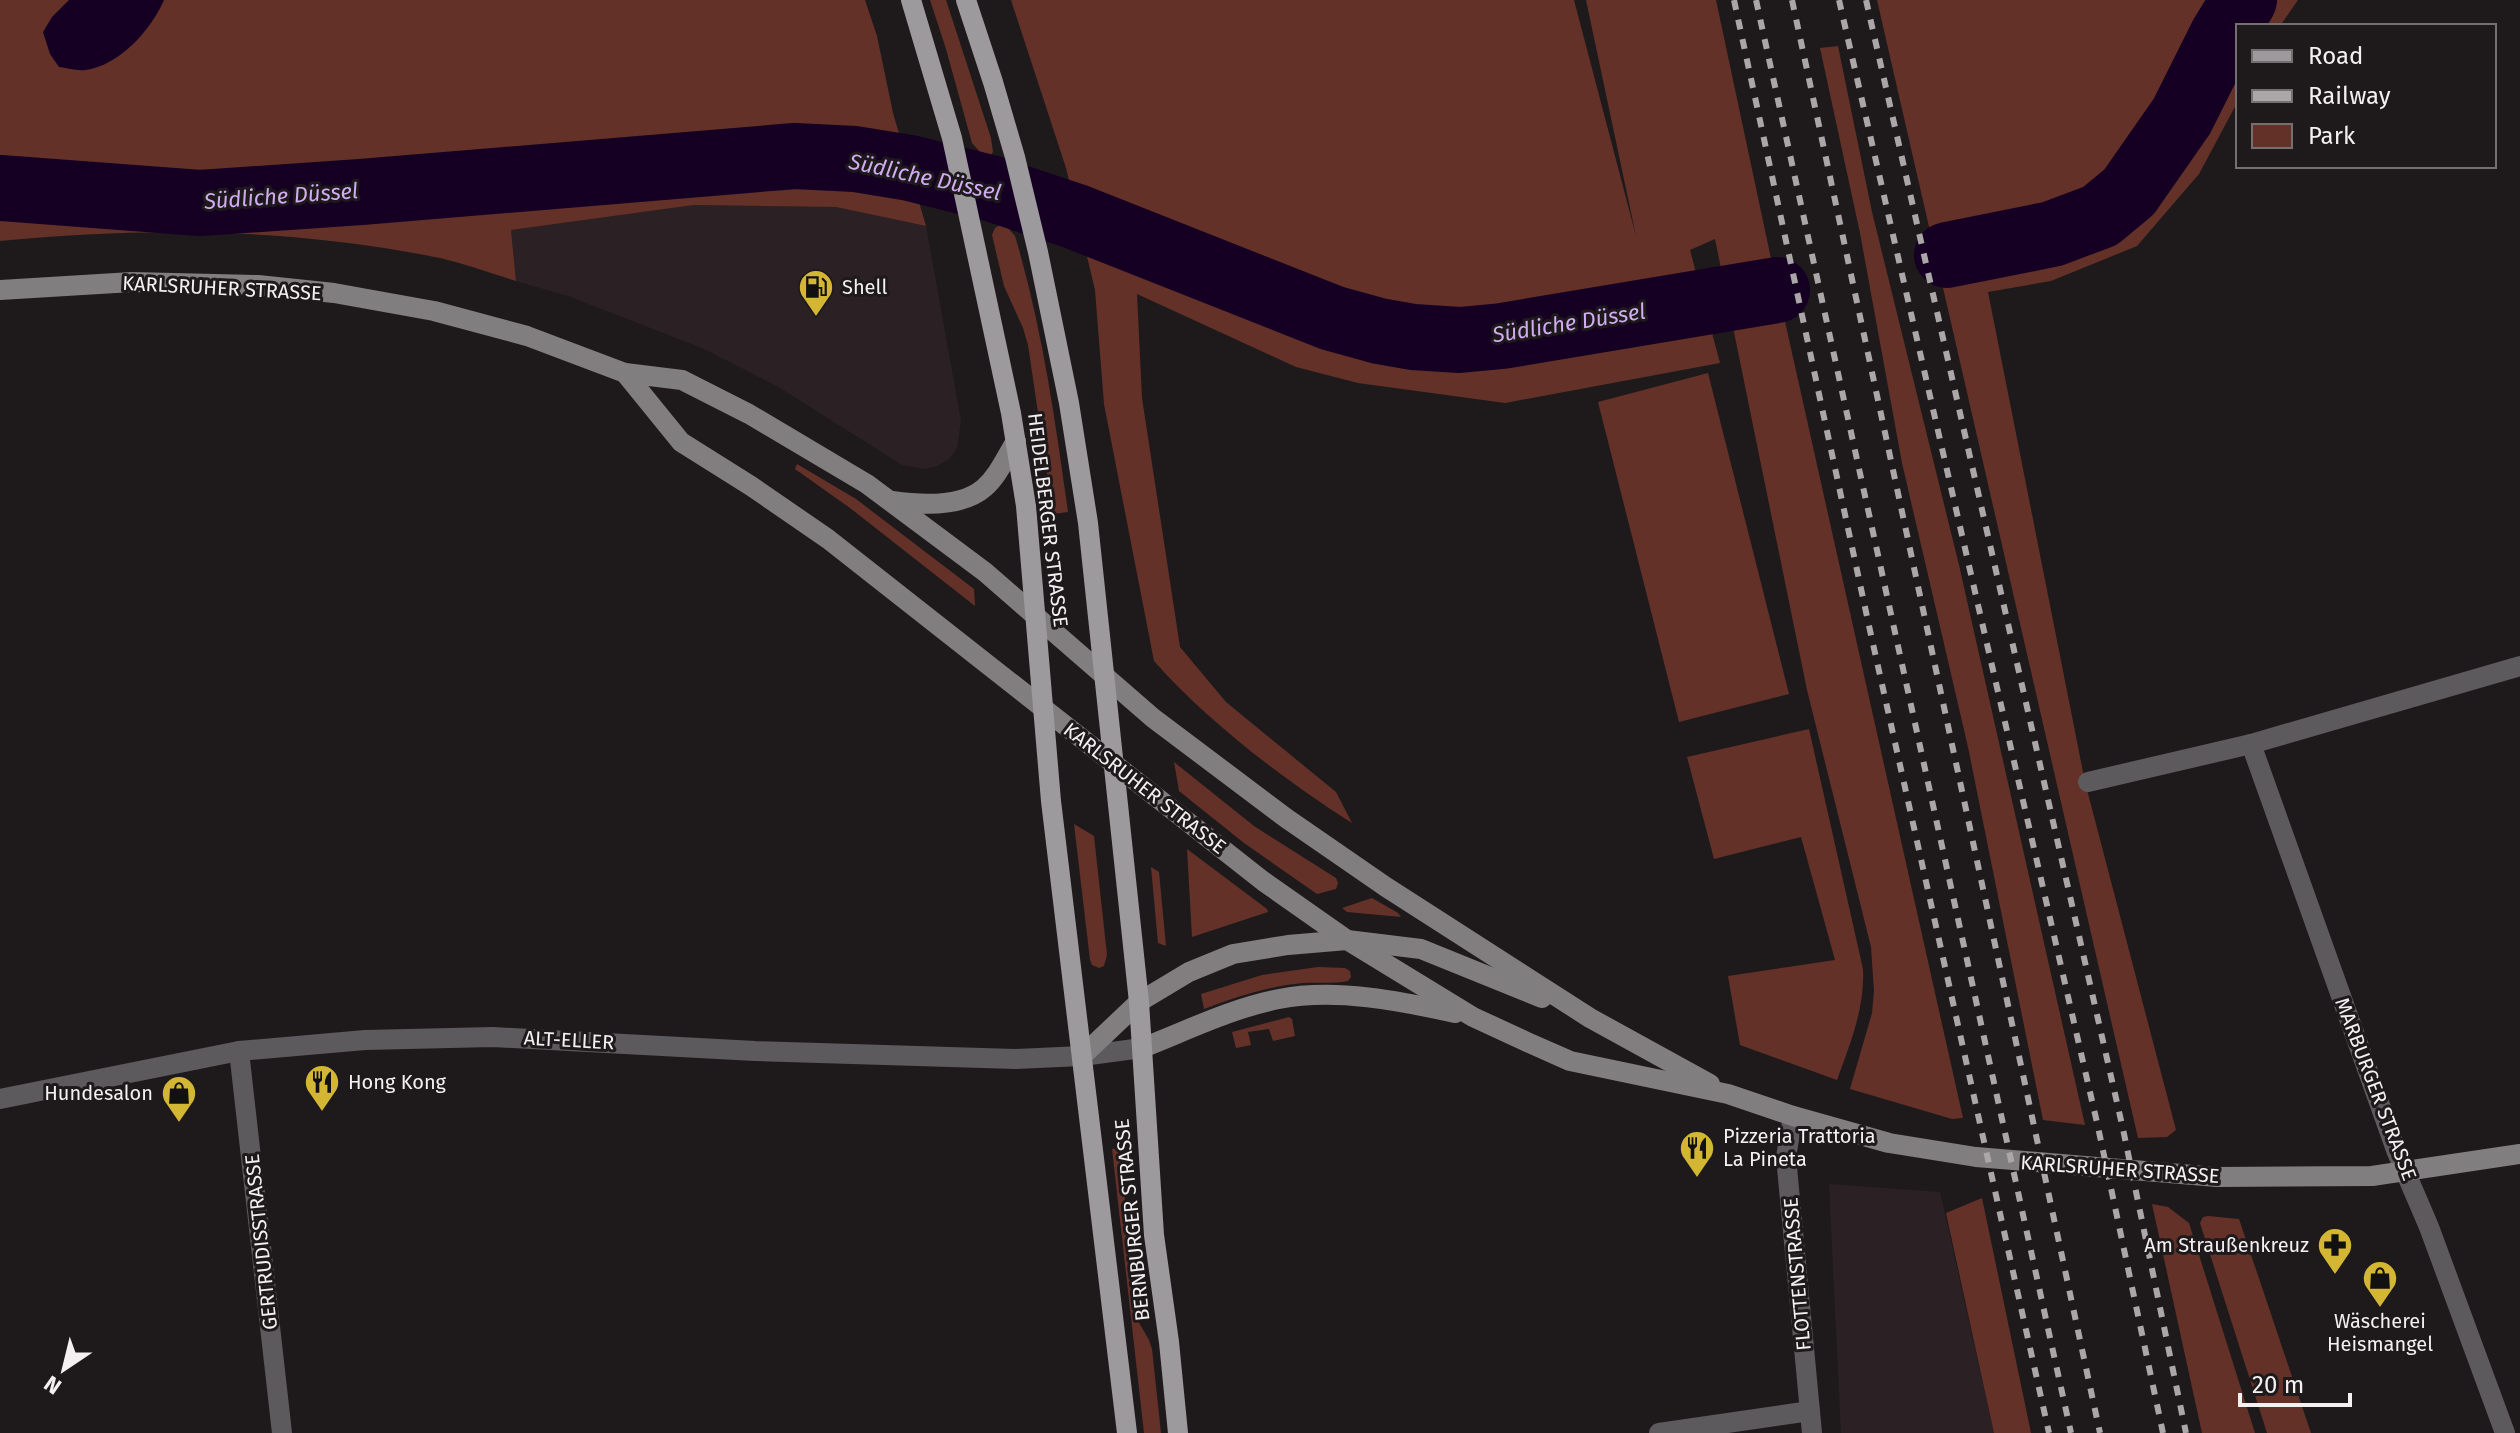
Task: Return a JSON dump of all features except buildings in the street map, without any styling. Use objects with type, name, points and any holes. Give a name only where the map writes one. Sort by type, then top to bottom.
[{"type":"main road","name":"HEIDELBERGER STRASSE","points":[[911,0],[952,138],[1016,441],[1038,619],[1051,801],[1082,1056]]},
{"type":"main road","name":"HEIDELBERGER STRASSE","points":[[966,0],[1015,157],[1069,403],[1106,679],[1139,1002]]},
{"type":"main road","name":"KARLSRUHER STRASSE","points":[[0,290],[132,282],[258,285],[334,293],[434,311],[527,336],[625,373],[682,380],[814,450],[889,501],[985,572],[1153,718],[1298,827],[1408,902],[1590,1018],[1728,1094]]},
{"type":"main road","name":"KARLSRUHER STRASSE","points":[[625,373],[681,442],[828,539],[1263,881],[1347,940],[1473,1017],[1570,1061],[1728,1094],[1889,1143],[1976,1157],[2217,1177],[2372,1176],[2520,1154]]},
{"type":"main road","points":[[889,501],[936,504],[977,493],[995,476],[1016,441]]},
{"type":"main road","points":[[1082,1056],[1139,1002],[1189,972],[1233,954],[1347,940],[1421,949],[1590,1018]]},
{"type":"main road","points":[[1142,1048],[1234,1012],[1280,999],[1322,996],[1392,1000],[1473,1017]]},
{"type":"main road","name":"BERNBURGER STRASSE","points":[[1139,1002],[1154,1235],[1178,1433]]},
{"type":"main road","name":"BERNBURGER STRASSE","points":[[1082,1056],[1127,1433]]},
{"type":"street","points":[[2088,782],[2251,744],[2520,666]]},
{"type":"street","name":"MARBURGER STRASSE","points":[[2251,744],[2396,1150],[2408,1173],[2505,1433]]},
{"type":"street","name":"ALT-ELLER","points":[[0,1099],[239,1051],[365,1040],[493,1037],[735,1050],[1015,1059],[1082,1056],[1142,1048]]},
{"type":"street","name":"GERTRUDISSTRASSE","points":[[239,1051],[282,1433]]},
{"type":"street","name":"FLOTTENSTRASSE","points":[[1793,1116],[1786,1157],[1812,1433]]},
{"type":"street","points":[[1659,1433],[1810,1411]]},
{"type":"shaded area","points":[[69,0],[164,0],[151,23],[122,54],[98,67],[82,70],[59,67],[50,54],[43,32],[52,17]]},
{"type":"shaded area","points":[[694,205],[836,207],[926,226],[961,421],[957,448],[949,459],[925,469],[902,465],[777,386],[702,348],[568,296],[516,281],[511,230]]},
{"type":"shaded area","points":[[1829,1184],[1940,1192],[1994,1433],[1841,1433]]},
{"type":"green space","points":[[0,0],[865,0],[877,36],[893,113],[926,226],[836,207],[694,205],[511,230],[516,281],[440,258],[385,248],[275,236],[166,232],[0,241]]},
{"type":"green space","points":[[930,0],[946,0],[991,138],[991,155],[980,152],[972,143]]},
{"type":"green space","points":[[1011,0],[1574,0],[1636,236],[1586,0],[1716,0],[1963,1118],[1952,1119],[1850,1089],[1872,1013],[1871,947],[1807,690],[1715,239],[1690,250],[1720,363],[1505,403],[1358,383],[1296,367],[1137,294],[1142,398],[1180,647],[1226,702],[1336,792],[1352,823],[1247,748],[1198,706],[1154,661],[1104,404],[1095,290],[1066,168]]},
{"type":"green space","points":[[1877,0],[2298,0],[2281,24],[2236,24],[2236,105],[2199,174],[2137,246],[2051,281],[1988,292],[2085,782],[2176,1130],[2167,1137],[2138,1138]]},
{"type":"green space","points":[[1838,46],[1872,212],[1959,565],[2085,1125],[2043,1120],[1968,747],[1902,463],[1860,233],[1820,48]]},
{"type":"green space","points":[[1000,225],[1015,236],[1033,304],[1053,408],[1068,512],[1053,514],[1028,345],[1004,286],[992,235]]},
{"type":"green space","points":[[1708,373],[1789,694],[1679,722],[1598,402]]},
{"type":"green space","points":[[797,464],[856,499],[974,589],[975,606],[795,469]]},
{"type":"green space","points":[[1809,729],[1863,969],[1859,1012],[1837,1080],[1740,1045],[1728,976],[1835,960],[1801,837],[1714,859],[1687,757]]},
{"type":"green space","points":[[1174,762],[1254,826],[1336,878],[1336,889],[1317,894],[1244,843],[1179,791]]},
{"type":"green space","points":[[1074,824],[1094,836],[1107,955],[1104,966],[1099,968],[1092,965],[1090,960]]},
{"type":"green space","points":[[1187,849],[1267,909],[1268,912],[1192,937]]},
{"type":"green space","points":[[1151,867],[1159,872],[1166,946],[1158,943]]},
{"type":"green space","points":[[1372,898],[1401,917],[1347,912],[1342,908]]},
{"type":"green space","points":[[1318,967],[1345,968],[1350,971],[1351,977],[1342,982],[1278,987],[1204,1009],[1201,994],[1262,975]]},
{"type":"green space","points":[[1289,1017],[1295,1036],[1273,1041],[1269,1029],[1248,1032],[1251,1045],[1236,1048],[1232,1032]]},
{"type":"green space","points":[[1121,1148],[1134,1314],[1152,1349],[1161,1433],[1144,1433],[1112,1149]]},
{"type":"green space","points":[[1982,1198],[2031,1433],[1994,1433],[1946,1213]]},
{"type":"green space","points":[[2152,1204],[2168,1207],[2189,1223],[2255,1433],[2202,1433]]},
{"type":"green space","points":[[2203,1217],[2239,1219],[2311,1433],[2267,1433],[2200,1223]]},
{"type":"waterway","name":"Südliche Düssel","points":[[1947,255],[2052,234],[2100,216],[2129,192],[2182,116],[2222,36],[2244,0]]},
{"type":"waterway","name":"Südliche Düssel","points":[[0,188],[200,203],[795,156],[855,159],[910,168],[990,188],[1074,216],[1332,318],[1413,337],[1460,340],[1502,336],[1777,290]]},
{"type":"railway","points":[[1734,0],[1871,635],[2049,1433]]},
{"type":"railway","points":[[1756,0],[2071,1433]]},
{"type":"railway","points":[[1792,0],[2100,1433]]},
{"type":"railway","points":[[1839,0],[2098,1127],[2163,1433]]},
{"type":"railway","points":[[1866,0],[2123,1129],[2186,1433]]},
{"type":"place","name":"Shell","points":[[816,318]]},
{"type":"place","name":"Hong Kong","points":[[322,1113]]},
{"type":"place","name":"Hundesalon","points":[[179,1124]]},
{"type":"place","name":"Pizzeria Trattoria La Pineta","points":[[1697,1179]]},
{"type":"place","name":"Am Straußenkreuz","points":[[2335,1276]]},
{"type":"place","name":"Wäscherei Heismangel","points":[[2380,1309]]}]
